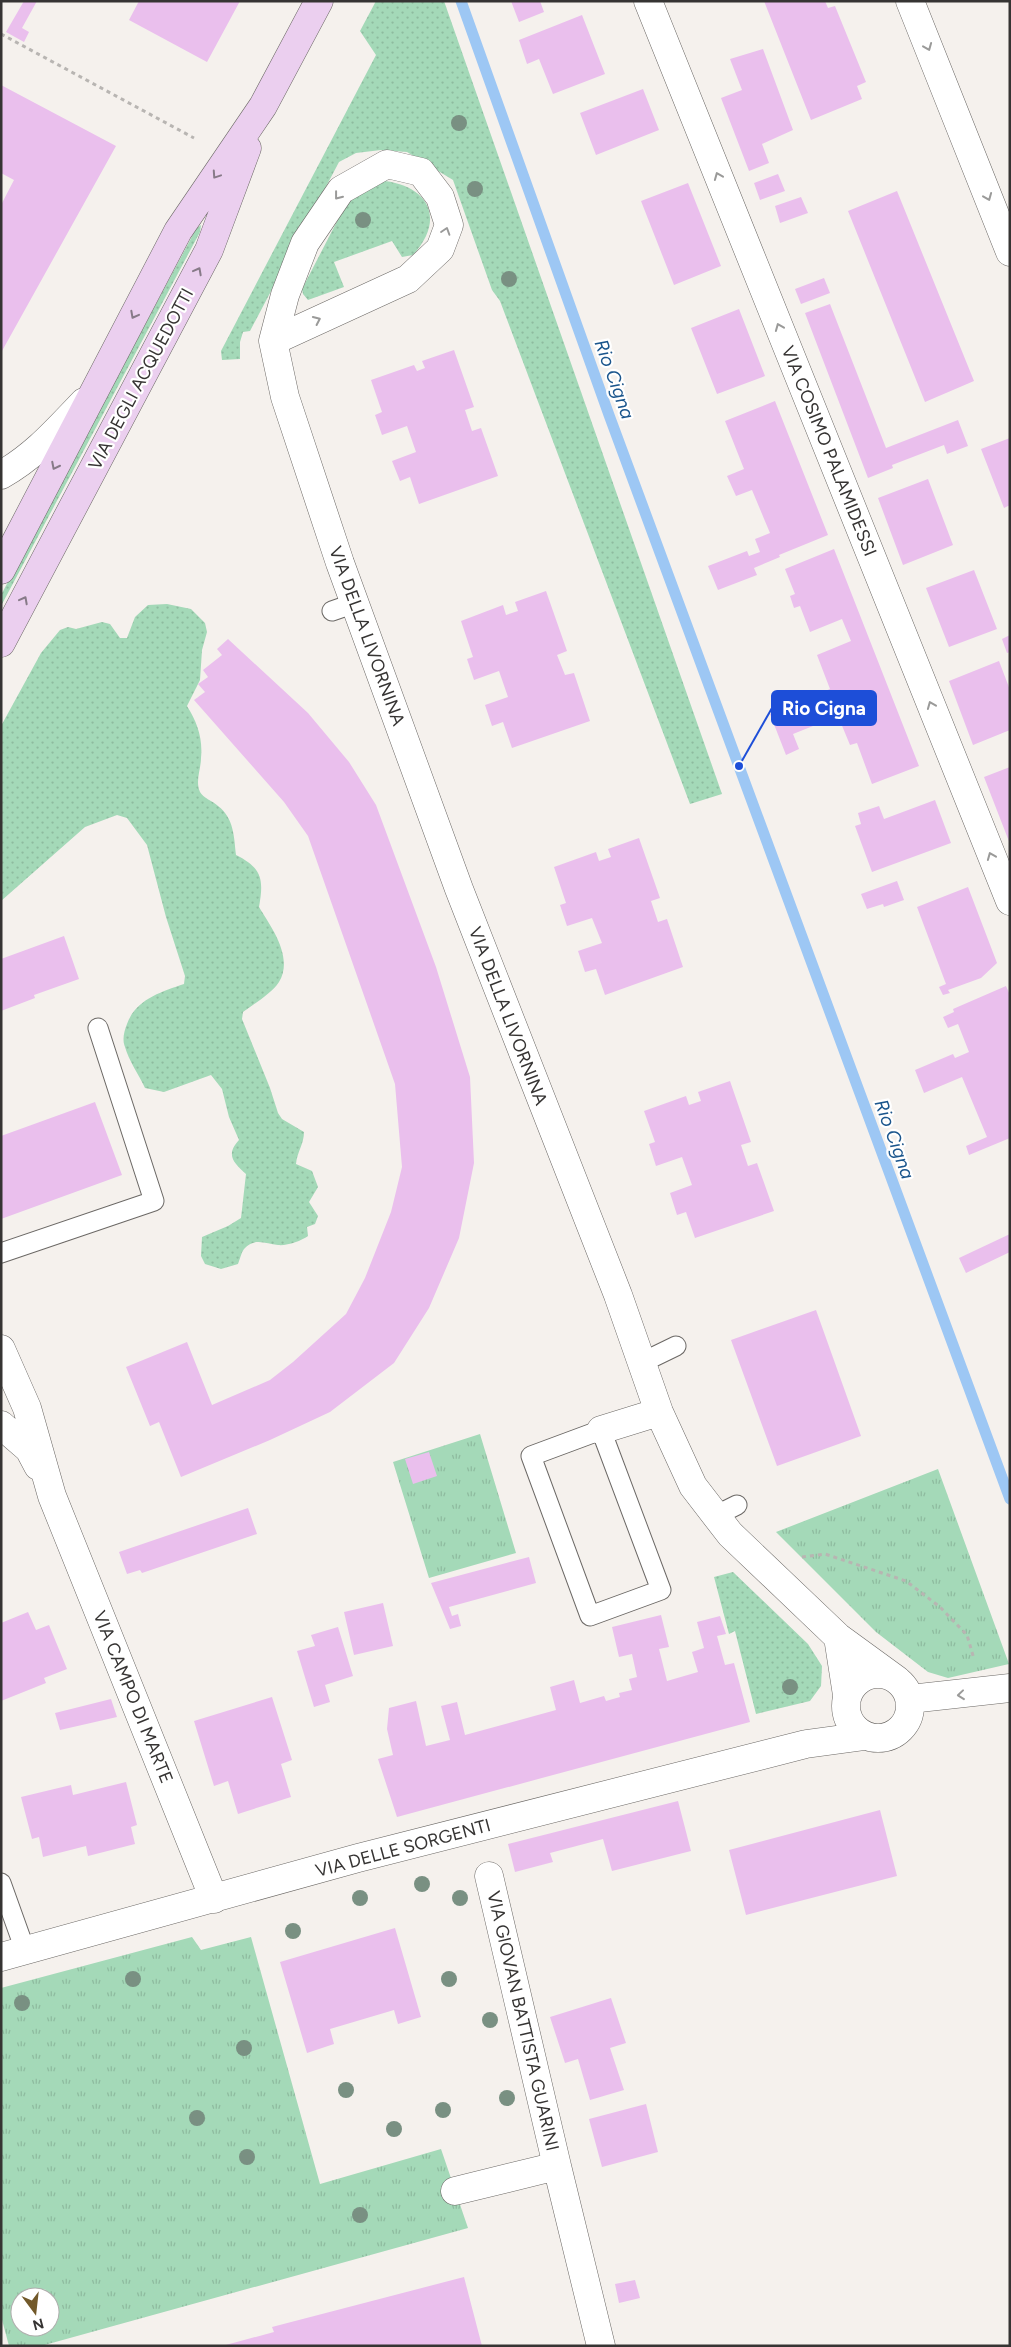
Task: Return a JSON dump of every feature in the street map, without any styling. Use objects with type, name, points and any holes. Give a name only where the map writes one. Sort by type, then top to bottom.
[{"type":"main road","name":"VIA DEGLI ACQUEDOTTI","points":[[1,570],[178,231],[263,106],[319,1]]},
{"type":"main road","name":"VIA DEGLI ACQUEDOTTI","points":[[1,643],[209,250],[263,106]]},
{"type":"street","name":"VIA COSIMO PALAMIDESSI","points":[[648,1],[1010,901]]},
{"type":"street","points":[[910,1],[1010,252]]},
{"type":"street","name":"VIA DELLA LIVORNINA","points":[[272,341],[408,279],[440,249],[449,225],[440,197],[421,172],[388,164],[341,190],[306,243],[285,295],[272,341],[285,397],[343,607],[459,889],[618,1295],[659,1412],[693,1486],[726,1511],[730,1534],[838,1637],[903,1690]]},
{"type":"street","points":[[1,475],[18,466],[43,446],[94,391]]},
{"type":"street","name":"VIA CAMPO DI MARTE","points":[[1,1349],[27,1408],[52,1496]]},
{"type":"street","points":[[601,1430],[659,1412]]},
{"type":"street","name":"VIA CAMPO DI MARTE","points":[[1,1425],[29,1449],[52,1496],[214,1899]]},
{"type":"street","points":[[838,1637],[846,1702],[851,1725],[865,1736]]},
{"type":"street","name":"VIA DELLE SORGENTI","points":[[13,1954],[358,1858],[806,1744],[865,1736],[881,1738],[897,1732],[908,1719],[903,1690],[888,1675],[868,1675],[859,1680],[846,1702],[806,1744]]},
{"type":"street","points":[[903,1690],[997,1690]]},
{"type":"street","name":"VIA GIOVAN BATTISTA GUARINI","points":[[489,1876],[601,2346]]},
{"type":"street","name":"VIA GIOVAN BATTISTA GUARINI","points":[[456,2190],[557,2166]]},
{"type":"lane","points":[[1,1253],[154,1201],[98,1028]]},
{"type":"lane","points":[[641,1363],[676,1346]]},
{"type":"lane","points":[[601,1430],[661,1590],[590,1616],[531,1456],[601,1430]]},
{"type":"lane","points":[[1,1883],[13,1954]]},
{"type":"path","points":[[1,34],[194,138]]},
{"type":"path","points":[[759,1562],[825,1554],[906,1581],[940,1608],[966,1635],[997,1690]]},
{"type":"green space","points":[[376,1],[444,1],[722,794],[690,804],[500,301],[492,290],[453,180],[407,152],[381,150],[356,153],[339,162],[250,331],[243,332],[240,342],[240,359],[222,360],[221,351],[376,55],[360,31]]},
{"type":"green space","points":[[385,181],[400,184],[413,190],[428,207],[430,218],[423,242],[413,255],[402,257],[392,241],[334,262],[344,287],[308,300],[303,294],[302,289],[346,204],[358,191]]},
{"type":"green space","points":[[201,225],[200,232],[1,606],[1,595],[196,229]]},
{"type":"green space","points":[[167,604],[191,609],[205,623],[207,632],[202,650],[200,680],[187,706],[194,718],[200,737],[199,788],[201,794],[216,804],[227,816],[235,841],[236,855],[251,865],[259,875],[261,889],[259,907],[275,933],[284,963],[283,972],[276,986],[243,1012],[242,1019],[278,1113],[282,1119],[304,1132],[296,1164],[312,1171],[318,1187],[309,1202],[318,1216],[315,1224],[307,1227],[308,1236],[286,1245],[252,1243],[244,1249],[238,1264],[221,1269],[205,1264],[201,1256],[202,1237],[241,1218],[246,1174],[233,1158],[232,1150],[239,1140],[229,1117],[222,1089],[211,1075],[164,1092],[145,1088],[124,1044],[126,1027],[136,1008],[150,998],[184,984],[185,976],[166,917],[147,845],[127,818],[117,815],[85,827],[1,901],[1,726],[41,653],[60,630],[68,627],[76,629],[102,622],[110,624],[120,638],[127,638],[135,617],[148,605]]},
{"type":"green space","points":[[480,1434],[516,1553],[429,1578],[393,1462]]},
{"type":"green space","points":[[938,1469],[1009,1664],[948,1678],[928,1672],[876,1632],[776,1532]]},
{"type":"green space","points":[[733,1572],[808,1644],[822,1666],[821,1686],[810,1701],[756,1714],[735,1631],[729,1634],[714,1577]]},
{"type":"green space","points":[[192,1937],[201,1950],[251,1937],[320,2184],[441,2149],[468,2228],[41,2346],[9,2346],[1,2316],[1,1988]]},
{"type":"building","points":[[24,1],[37,1],[22,28],[29,32],[24,42],[6,32]]},
{"type":"building","points":[[139,1],[240,1],[207,62],[129,20]]},
{"type":"building","points":[[511,1],[540,1],[544,12],[519,22]]},
{"type":"building","points":[[764,1],[825,1],[828,8],[835,6],[866,82],[857,86],[862,99],[811,120]]},
{"type":"building","points":[[582,15],[605,74],[553,94],[539,59],[527,64],[519,40]]},
{"type":"building","points":[[763,49],[793,130],[762,144],[769,163],[749,171],[721,98],[742,90],[730,59]]},
{"type":"building","points":[[1,85],[116,146],[2,351],[1,205],[14,180],[1,173]]},
{"type":"building","points":[[643,89],[659,130],[596,155],[580,113]]},
{"type":"building","points":[[778,174],[785,191],[760,200],[754,183]]},
{"type":"building","points":[[688,183],[721,266],[674,285],[641,201]]},
{"type":"building","points":[[897,191],[974,381],[925,402],[848,211]]},
{"type":"building","points":[[801,197],[808,213],[780,223],[775,206]]},
{"type":"building","points":[[824,278],[830,293],[801,304],[795,289]]},
{"type":"building","points":[[830,304],[886,448],[958,420],[968,446],[947,454],[944,445],[892,465],[893,468],[868,478],[805,313]]},
{"type":"building","points":[[739,309],[765,376],[717,394],[691,328]]},
{"type":"building","points":[[454,350],[474,407],[465,410],[472,431],[481,428],[498,476],[419,504],[410,477],[400,481],[392,461],[416,452],[407,426],[382,435],[375,415],[382,412],[371,380],[414,365],[417,371],[425,368],[422,361]]},
{"type":"building","points":[[775,401],[828,535],[779,555],[780,557],[754,568],[757,575],[718,590],[708,566],[747,551],[749,556],[760,552],[755,539],[770,533],[752,490],[736,496],[727,476],[744,469],[725,421]]},
{"type":"building","points":[[1010,438],[1010,505],[1004,508],[981,449]]},
{"type":"building","points":[[928,479],[953,545],[903,565],[878,498]]},
{"type":"building","points":[[834,549],[919,766],[872,784],[857,743],[850,745],[838,716],[793,734],[799,749],[786,755],[770,714],[830,689],[817,655],[851,641],[842,619],[810,632],[800,606],[794,608],[790,596],[795,594],[785,569]]},
{"type":"building","points":[[974,570],[997,629],[949,647],[926,588]]},
{"type":"building","points":[[546,591],[567,651],[557,655],[565,675],[574,673],[590,721],[512,748],[503,722],[492,726],[485,705],[508,697],[499,671],[474,680],[467,659],[473,657],[461,621],[503,605],[506,615],[518,611],[515,602]]},
{"type":"building","points":[[1010,635],[1010,652],[1007,653],[1002,639]]},
{"type":"building","points":[[228,639],[308,713],[349,762],[376,805],[436,967],[470,1077],[474,1163],[459,1238],[429,1308],[394,1363],[330,1412],[270,1440],[181,1477],[159,1422],[150,1426],[126,1367],[187,1342],[212,1405],[270,1380],[346,1314],[365,1278],[391,1212],[402,1167],[395,1084],[308,836],[284,802],[194,700],[205,692],[198,684],[208,677],[203,670],[222,655],[217,649]]},
{"type":"building","points":[[999,661],[1010,690],[1010,730],[973,745],[949,681]]},
{"type":"building","points":[[1010,767],[1010,844],[984,777]]},
{"type":"building","points":[[935,800],[951,843],[872,872],[855,826],[861,824],[858,813],[879,806],[884,819]]},
{"type":"building","points":[[639,838],[660,898],[651,901],[658,922],[667,919],[683,967],[605,995],[596,969],[585,972],[578,951],[602,943],[592,918],[567,926],[560,905],[566,903],[554,867],[596,852],[599,861],[611,857],[608,849]]},
{"type":"building","points":[[897,881],[904,900],[884,907],[883,904],[867,909],[861,894]]},
{"type":"building","points":[[968,887],[997,963],[981,978],[948,990],[950,993],[943,995],[939,987],[946,984],[917,907]]},
{"type":"building","points":[[64,936],[79,979],[34,995],[35,998],[1,1011],[1,959]]},
{"type":"building","points":[[1006,986],[1010,995],[1010,1138],[969,1155],[966,1146],[987,1137],[962,1077],[924,1093],[915,1070],[953,1054],[955,1058],[969,1052],[958,1024],[948,1028],[943,1017],[954,1012],[953,1009]]},
{"type":"building","points":[[730,1081],[751,1142],[741,1145],[748,1166],[757,1163],[774,1211],[695,1238],[686,1212],[677,1215],[670,1193],[692,1185],[682,1157],[656,1166],[649,1144],[655,1142],[644,1111],[686,1096],[689,1105],[701,1101],[698,1092]]},
{"type":"building","points":[[95,1102],[122,1175],[1,1219],[1,1136]]},
{"type":"building","points":[[1010,1234],[1010,1252],[966,1273],[959,1258]]},
{"type":"building","points":[[816,1310],[861,1436],[777,1466],[731,1340]]},
{"type":"building","points":[[429,1452],[437,1476],[413,1484],[405,1459]]},
{"type":"building","points":[[248,1508],[257,1534],[142,1573],[140,1570],[127,1574],[119,1552]]},
{"type":"building","points":[[529,1557],[536,1583],[449,1607],[452,1616],[458,1614],[461,1626],[450,1629],[431,1583]]},
{"type":"building","points":[[383,1603],[393,1646],[354,1655],[344,1612]]},
{"type":"building","points":[[28,1612],[36,1630],[49,1625],[67,1669],[44,1678],[46,1683],[1,1701],[1,1623]]},
{"type":"building","points":[[661,1615],[669,1647],[659,1649],[667,1681],[698,1672],[692,1652],[704,1648],[697,1622],[720,1616],[726,1634],[717,1636],[725,1665],[734,1663],[750,1722],[397,1817],[378,1759],[393,1755],[387,1729],[389,1708],[416,1701],[426,1746],[450,1740],[441,1706],[457,1702],[465,1735],[556,1710],[550,1687],[574,1680],[580,1703],[604,1696],[606,1701],[620,1697],[619,1693],[632,1690],[629,1679],[637,1677],[632,1654],[619,1657],[612,1627]]},
{"type":"building","points":[[338,1627],[353,1676],[325,1685],[330,1702],[314,1707],[297,1651],[315,1646],[311,1635]]},
{"type":"building","points":[[272,1697],[292,1760],[281,1764],[291,1797],[238,1814],[228,1781],[214,1786],[194,1721]]},
{"type":"building","points":[[111,1699],[117,1717],[60,1730],[55,1713]]},
{"type":"building","points":[[126,1782],[137,1825],[131,1827],[135,1844],[88,1856],[86,1846],[43,1857],[39,1837],[32,1839],[21,1797],[71,1785],[73,1795]]},
{"type":"building","points":[[678,1801],[691,1851],[612,1871],[603,1839],[550,1853],[553,1862],[515,1872],[508,1844]]},
{"type":"building","points":[[880,1810],[897,1876],[746,1915],[729,1850]]},
{"type":"building","points":[[395,1928],[421,2017],[398,2024],[394,2010],[330,2029],[334,2044],[307,2053],[280,1962]]},
{"type":"building","points":[[611,1998],[626,2043],[610,2048],[624,2090],[590,2100],[578,2059],[565,2063],[550,2017]]},
{"type":"building","points":[[646,2104],[658,2152],[602,2167],[589,2119]]},
{"type":"building","points":[[464,2277],[482,2346],[222,2346],[274,2332],[272,2327]]},
{"type":"building","points":[[635,2280],[640,2298],[619,2303],[615,2284]]},
{"type":"waterway","name":"Rio Cigna","points":[[461,1],[609,415],[1010,1499]]},
{"type":"place","name":"Rio Cigna","points":[[739,766]]}]
